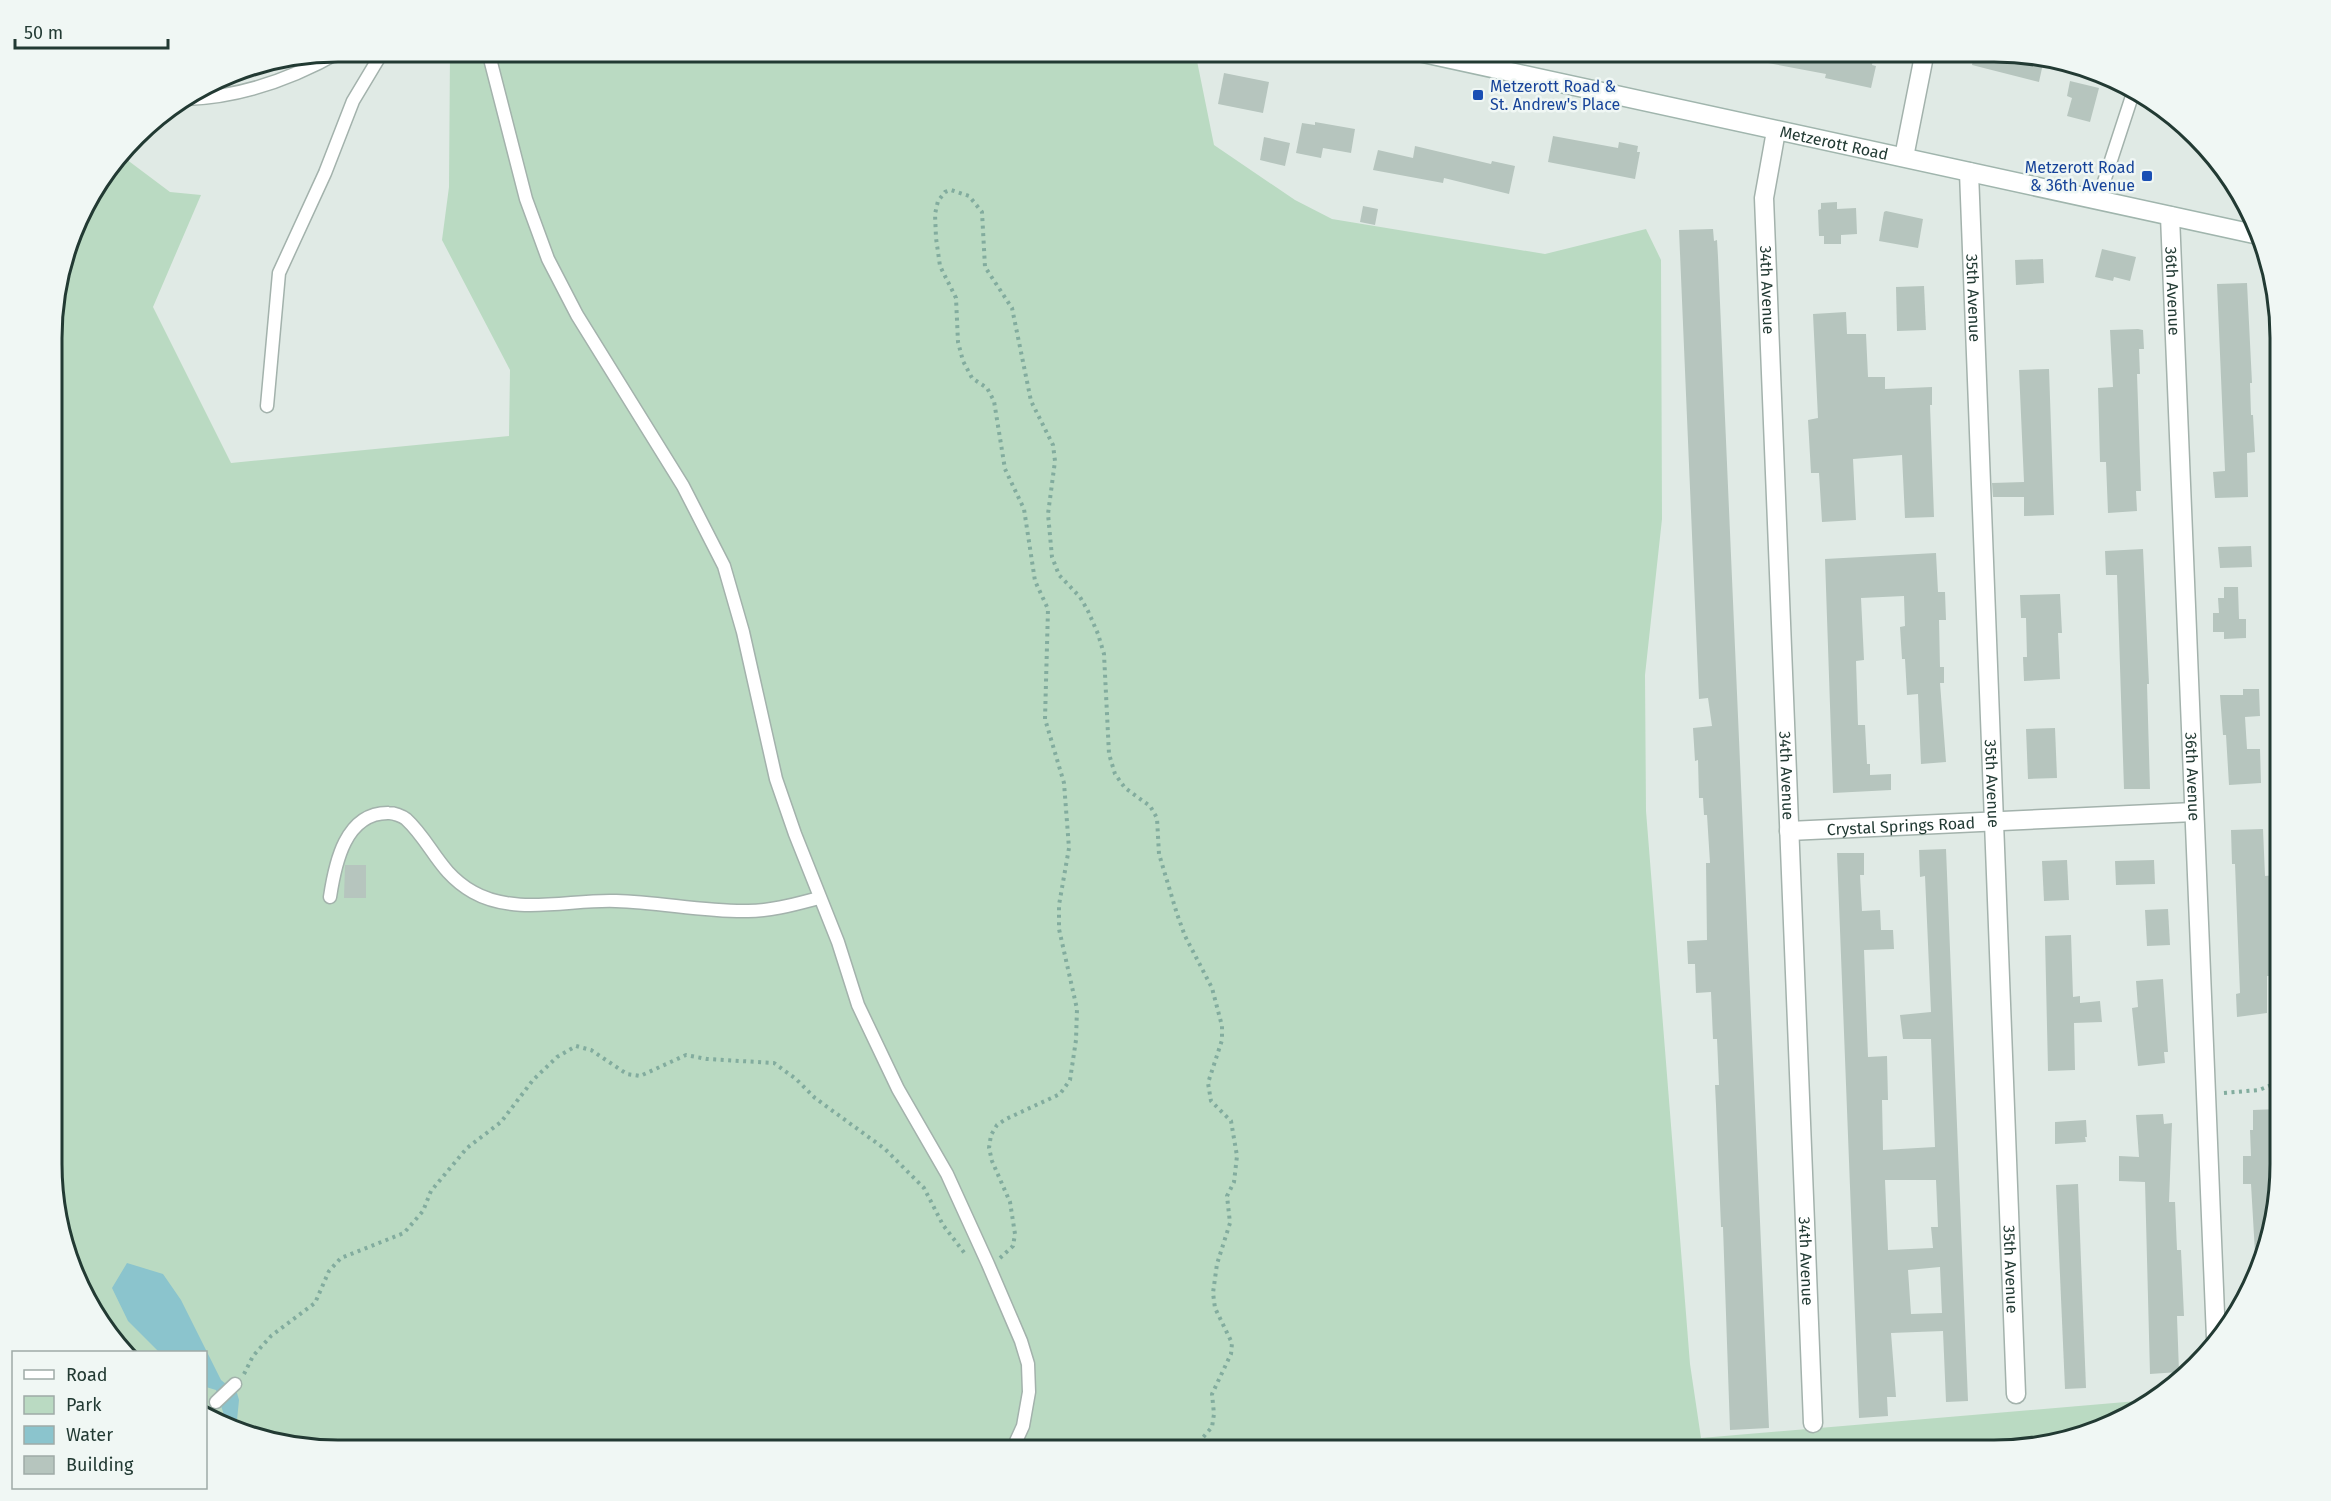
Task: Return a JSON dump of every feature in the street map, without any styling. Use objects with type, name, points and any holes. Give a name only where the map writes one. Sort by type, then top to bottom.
[{"type":"street","name":"Metzerott Road","points":[[1485,62],[1776,131],[2249,233]]},
{"type":"street","points":[[1904,157],[1923,62]]},
{"type":"street","name":"34th Avenue","points":[[1776,131],[1764,198],[1812,1423]]},
{"type":"street","name":"35th Avenue","points":[[1969,172],[2016,1394]]},
{"type":"street","name":"36th Avenue","points":[[2169,216],[2216,1328]]},
{"type":"street","name":"Crystal Springs Road","points":[[1789,831],[2194,812]]},
{"type":"lane","points":[[198,98],[283,79],[321,62]]},
{"type":"lane","points":[[267,406],[279,273],[325,173],[353,101],[376,62]]},
{"type":"lane","points":[[491,62],[526,199],[548,259],[577,315],[683,486],[724,566],[743,632],[776,779],[858,1005],[898,1089],[946,1174],[1021,1341],[1028,1364],[1029,1392],[1023,1426],[1017,1440]]},
{"type":"lane","points":[[2098,200],[2131,98]]},
{"type":"lane","points":[[330,897],[335,865],[346,839],[358,824],[374,814],[391,813],[405,818],[454,879],[475,893],[499,902],[525,904],[616,901],[749,911],[775,909],[819,898]]},
{"type":"lane","points":[[216,1402],[235,1384]]},
{"type":"path","points":[[235,1384],[248,1369],[253,1356],[271,1336],[315,1303],[329,1271],[341,1258],[404,1233],[423,1211],[431,1191],[467,1148],[501,1122],[533,1080],[557,1057],[576,1046],[591,1050],[627,1074],[640,1076],[686,1055],[706,1059],[774,1063],[796,1079],[815,1098],[885,1149],[924,1188],[960,1250],[971,1259],[988,1264],[1006,1255],[1013,1246],[1015,1234],[1010,1202],[992,1161],[989,1148],[991,1135],[997,1125],[1060,1094],[1070,1080],[1076,1040],[1077,1009],[1059,929],[1059,905],[1069,848],[1064,783],[1045,720],[1048,609],[1035,581],[1024,509],[1005,469],[994,401],[987,388],[972,378],[963,361],[958,342],[956,298],[940,266],[935,214],[938,201],[945,192],[951,190],[969,196],[982,212],[986,267],[1012,308],[1031,401],[1053,446],[1055,461],[1048,514],[1052,557],[1059,575],[1080,597],[1088,611],[1104,654],[1109,754],[1115,774],[1125,788],[1150,806],[1157,818],[1159,854],[1177,914],[1185,936],[1212,988],[1222,1026],[1222,1040],[1208,1083],[1211,1101],[1230,1121],[1237,1156],[1234,1182],[1227,1196],[1230,1223],[1217,1263],[1213,1293],[1215,1308],[1232,1342],[1231,1354],[1212,1394],[1214,1414],[1212,1427],[1200,1440]]},
{"type":"path","points":[[2206,1095],[2259,1090],[2270,1086]]},
{"type":"green space","points":[[450,62],[1197,62],[1214,145],[1295,200],[1332,219],[1545,254],[1646,229],[1661,260],[1662,519],[1645,675],[1646,811],[1690,1364],[1701,1438],[2135,1401],[2099,1419],[2065,1430],[2030,1437],[1994,1440],[337,1440],[301,1437],[266,1430],[232,1419],[207,1407],[207,1351],[135,1351],[118,1332],[98,1302],[82,1269],[71,1235],[64,1200],[62,1182],[62,319],[67,283],[76,249],[90,215],[98,199],[126,159],[170,192],[201,195],[153,307],[231,463],[509,436],[510,370],[442,240],[449,187]]},
{"type":"water","points":[[127,1263],[163,1274],[181,1300],[206,1351],[158,1351],[128,1321],[112,1288]]},
{"type":"water","points":[[207,1352],[221,1380],[237,1393],[239,1400],[237,1421],[224,1415],[216,1390],[207,1387]]},
{"type":"building","points":[[1763,62],[1873,62],[1872,65],[1876,66],[1871,88],[1825,78],[1826,74]]},
{"type":"building","points":[[1973,62],[2012,62],[2042,66],[2039,82],[1972,65]]},
{"type":"building","points":[[1224,73],[1269,82],[1263,113],[1218,104]]},
{"type":"building","points":[[2070,81],[2099,88],[2090,122],[2067,116],[2072,98],[2067,96]]},
{"type":"building","points":[[1315,122],[1355,129],[1351,153],[1323,148],[1321,158],[1296,153],[1302,123],[1315,125]]},
{"type":"building","points":[[1553,136],[1618,148],[1619,142],[1638,146],[1637,152],[1640,152],[1635,179],[1548,162]]},
{"type":"building","points":[[1264,137],[1290,143],[1285,166],[1260,160]]},
{"type":"building","points":[[1415,146],[1491,164],[1492,161],[1515,166],[1509,194],[1444,178],[1443,183],[1373,170],[1378,150],[1413,158]]},
{"type":"building","points":[[1837,202],[1837,209],[1856,208],[1857,234],[1841,235],[1841,244],[1824,244],[1824,236],[1819,236],[1818,210],[1821,209],[1821,203]]},
{"type":"building","points":[[1363,206],[1378,209],[1375,225],[1360,222]]},
{"type":"building","points":[[1886,211],[1923,219],[1918,248],[1879,241]]},
{"type":"building","points":[[1713,229],[1714,241],[1717,240],[1718,257],[1769,1428],[1730,1430],[1723,1227],[1721,1227],[1715,1085],[1719,1085],[1717,1039],[1713,1039],[1711,992],[1696,993],[1695,964],[1688,964],[1687,941],[1707,940],[1706,863],[1710,863],[1707,815],[1704,815],[1703,798],[1699,798],[1698,760],[1695,761],[1693,728],[1712,726],[1708,698],[1699,699],[1679,230]]},
{"type":"building","points":[[2102,249],[2136,257],[2130,281],[2114,277],[2113,281],[2095,277]]},
{"type":"building","points":[[2043,259],[2044,283],[2016,285],[2015,260]]},
{"type":"building","points":[[2247,283],[2252,383],[2250,383],[2251,415],[2253,415],[2255,452],[2247,453],[2248,497],[2215,498],[2213,472],[2225,471],[2217,284]]},
{"type":"building","points":[[1924,286],[1926,330],[1897,331],[1896,287]]},
{"type":"building","points":[[1846,312],[1847,334],[1866,334],[1868,377],[1885,377],[1885,389],[1932,387],[1932,405],[1930,405],[1934,517],[1905,518],[1902,455],[1853,459],[1856,520],[1822,522],[1819,473],[1811,473],[1808,420],[1818,418],[1813,314]]},
{"type":"building","points":[[2110,330],[2143,330],[2144,349],[2139,349],[2140,374],[2137,374],[2141,491],[2136,491],[2137,511],[2108,513],[2106,462],[2100,462],[2098,388],[2113,387]]},
{"type":"building","points":[[2049,369],[2054,515],[2024,516],[2024,497],[1993,497],[1992,483],[2024,482],[2019,370]]},
{"type":"building","points":[[2251,546],[2252,567],[2220,568],[2218,547]]},
{"type":"building","points":[[2143,549],[2149,684],[2147,684],[2150,789],[2124,789],[2117,575],[2106,575],[2105,551]]},
{"type":"building","points":[[1936,553],[1938,592],[1945,592],[1946,620],[1939,620],[1940,667],[1944,667],[1944,683],[1940,683],[1946,762],[1921,764],[1918,694],[1907,695],[1905,659],[1902,659],[1900,627],[1905,626],[1904,596],[1861,598],[1864,660],[1856,661],[1858,725],[1865,725],[1867,764],[1870,764],[1870,775],[1891,774],[1891,790],[1833,793],[1825,559]]},
{"type":"building","points":[[2224,587],[2238,587],[2239,619],[2246,619],[2246,638],[2224,639],[2224,632],[2213,632],[2213,613],[2219,613],[2218,598],[2224,598]]},
{"type":"building","points":[[2060,594],[2062,633],[2058,633],[2060,679],[2024,681],[2023,657],[2027,657],[2026,618],[2021,618],[2020,595]]},
{"type":"building","points":[[2243,689],[2259,689],[2260,716],[2245,717],[2247,749],[2260,749],[2261,783],[2229,785],[2226,735],[2223,735],[2220,695],[2243,695]]},
{"type":"building","points":[[2055,728],[2057,778],[2028,779],[2026,729]]},
{"type":"building","points":[[2263,829],[2265,876],[2270,876],[2270,976],[2267,976],[2267,1013],[2237,1017],[2236,994],[2240,993],[2235,864],[2232,864],[2231,830]]},
{"type":"building","points":[[1946,849],[1968,1401],[1946,1402],[1943,1331],[1891,1333],[1896,1397],[1887,1397],[1888,1416],[1859,1418],[1837,853],[1864,853],[1864,875],[1860,875],[1862,911],[1880,910],[1881,930],[1893,930],[1894,949],[1864,950],[1868,1057],[1887,1056],[1888,1100],[1882,1100],[1883,1150],[1935,1147],[1931,1039],[1903,1039],[1900,1015],[1931,1012],[1925,876],[1920,877],[1919,850]],"holes":[[[1885,1180],[1936,1180],[1938,1227],[1931,1227],[1933,1248],[1888,1250]],[[1940,1267],[1942,1313],[1911,1314],[1908,1270]]]},
{"type":"building","points":[[2067,860],[2069,900],[2044,901],[2042,861]]},
{"type":"building","points":[[2154,860],[2155,884],[2116,885],[2115,861]]},
{"type":"building","points":[[345,865],[366,865],[366,898],[344,898]]},
{"type":"building","points":[[2168,909],[2170,945],[2147,946],[2145,910]]},
{"type":"building","points":[[2071,935],[2073,997],[2080,996],[2080,1003],[2100,1001],[2102,1022],[2074,1023],[2075,1070],[2048,1071],[2045,936]]},
{"type":"building","points":[[2163,979],[2168,1052],[2164,1052],[2165,1063],[2138,1066],[2132,1008],[2138,1007],[2136,981]]},
{"type":"building","points":[[2270,1109],[2269,1182],[2264,1218],[2255,1252],[2251,1184],[2243,1184],[2243,1156],[2251,1156],[2250,1130],[2253,1130],[2253,1110]]},
{"type":"building","points":[[2163,1114],[2164,1124],[2172,1123],[2169,1202],[2175,1202],[2177,1250],[2181,1250],[2184,1316],[2177,1316],[2179,1368],[2174,1372],[2150,1374],[2145,1182],[2119,1181],[2119,1156],[2139,1157],[2136,1115]]},
{"type":"building","points":[[2086,1120],[2086,1142],[2055,1144],[2055,1122]]},
{"type":"building","points":[[2078,1184],[2086,1388],[2065,1389],[2056,1185]]},
{"type":"place","name":"Metzerott Road & St. Andrew's Place","points":[[1478,95]]},
{"type":"place","name":"Metzerott Road & 36th Avenue","points":[[2147,176]]}]
